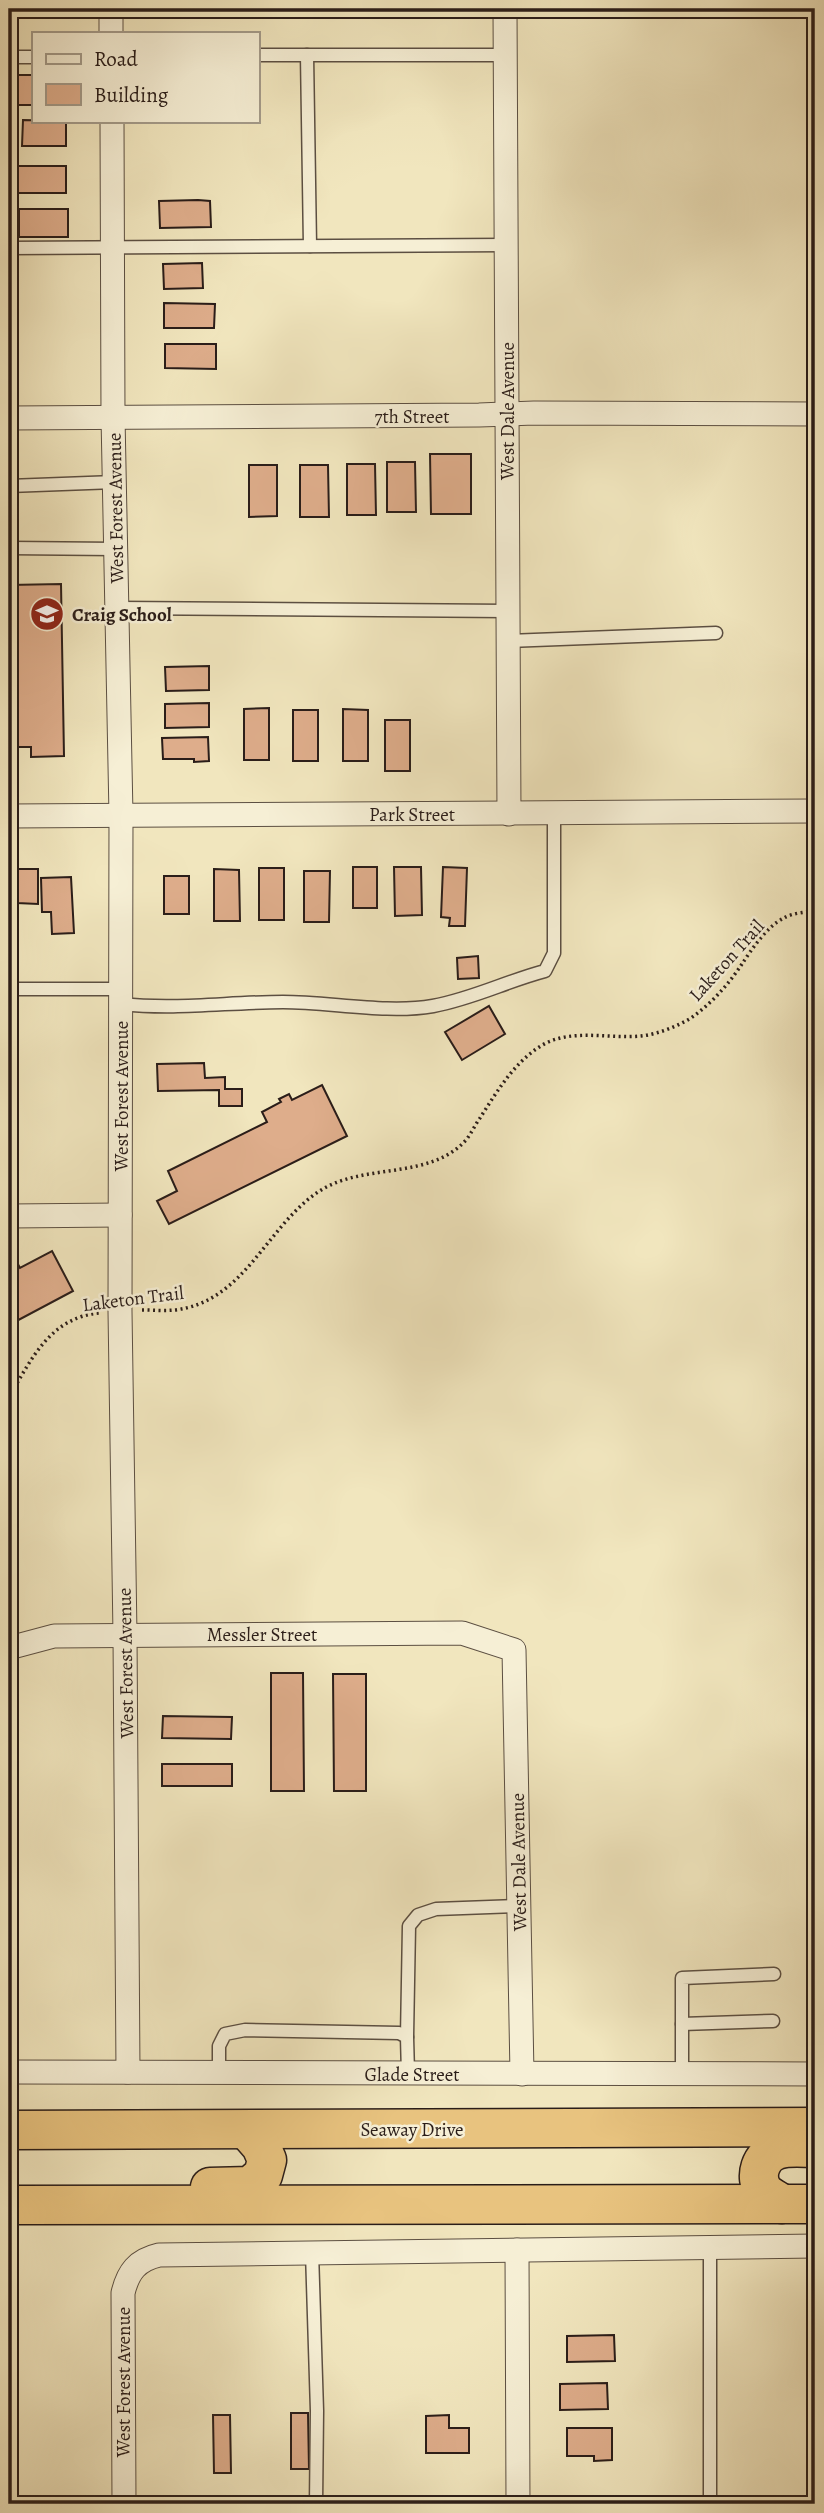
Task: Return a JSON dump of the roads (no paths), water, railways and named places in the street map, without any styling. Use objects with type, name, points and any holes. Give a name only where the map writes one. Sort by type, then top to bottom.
[{"type":"highway","name":"Seaway Drive","points":[[9,2130],[815,2127]]},
{"type":"highway","points":[[9,2188],[250,2186],[262,2175],[267,2160],[261,2146],[247,2130]]},
{"type":"highway","points":[[799,2204],[765,2192],[759,2175],[763,2159],[769,2153],[783,2148],[815,2148]]},
{"type":"highway","points":[[9,2205],[799,2204]]},
{"type":"street","points":[[111,9],[111,32]]},
{"type":"street","name":"West Dale Avenue","points":[[505,9],[509,814]]},
{"type":"street","name":"West Forest Avenue","points":[[112,122],[113,417],[121,815],[120,1311],[128,2072]]},
{"type":"street","name":"7th Street","points":[[9,418],[507,415],[534,412],[815,414]]},
{"type":"street","name":"Park Street","points":[[9,816],[815,811]]},
{"type":"street","points":[[9,1216],[120,1215]]},
{"type":"street","name":"Messler Street","points":[[9,1648],[54,1636],[462,1633],[514,1650]]},
{"type":"street","name":"West Dale Avenue","points":[[514,1650],[522,2074]]},
{"type":"street","name":"Glade Street","points":[[9,2072],[815,2074]]},
{"type":"street","points":[[312,2252],[815,2246]]},
{"type":"street","points":[[517,2250],[518,2504]]},
{"type":"street","name":"West Forest Avenue","points":[[124,2504],[123,2293],[130,2272],[147,2258],[159,2255],[312,2252]]},
{"type":"lane","points":[[259,55],[505,55]]},
{"type":"lane","points":[[307,55],[310,246]]},
{"type":"lane","points":[[9,57],[32,57]]},
{"type":"lane","points":[[9,248],[506,245]]},
{"type":"lane","points":[[9,486],[115,482]]},
{"type":"lane","points":[[9,548],[116,549]]},
{"type":"lane","points":[[117,608],[508,611]]},
{"type":"lane","points":[[508,641],[716,632]]},
{"type":"lane","points":[[9,989],[122,996],[183,1007],[284,1002],[388,1007],[430,1006],[473,996],[521,977],[545,971],[554,953],[554,813]]},
{"type":"lane","points":[[408,2074],[409,1926],[418,1915],[436,1909],[519,1906]]},
{"type":"lane","points":[[682,2074],[682,1978],[774,1974]]},
{"type":"lane","points":[[682,2024],[773,2021]]},
{"type":"lane","points":[[219,2072],[219,2046],[225,2034],[245,2030],[400,2033],[407,2037]]},
{"type":"lane","points":[[710,2247],[710,2504]]},
{"type":"lane","points":[[312,2252],[317,2411],[316,2504]]},
{"type":"place","name":"Craig School","points":[[47,614]]}]
